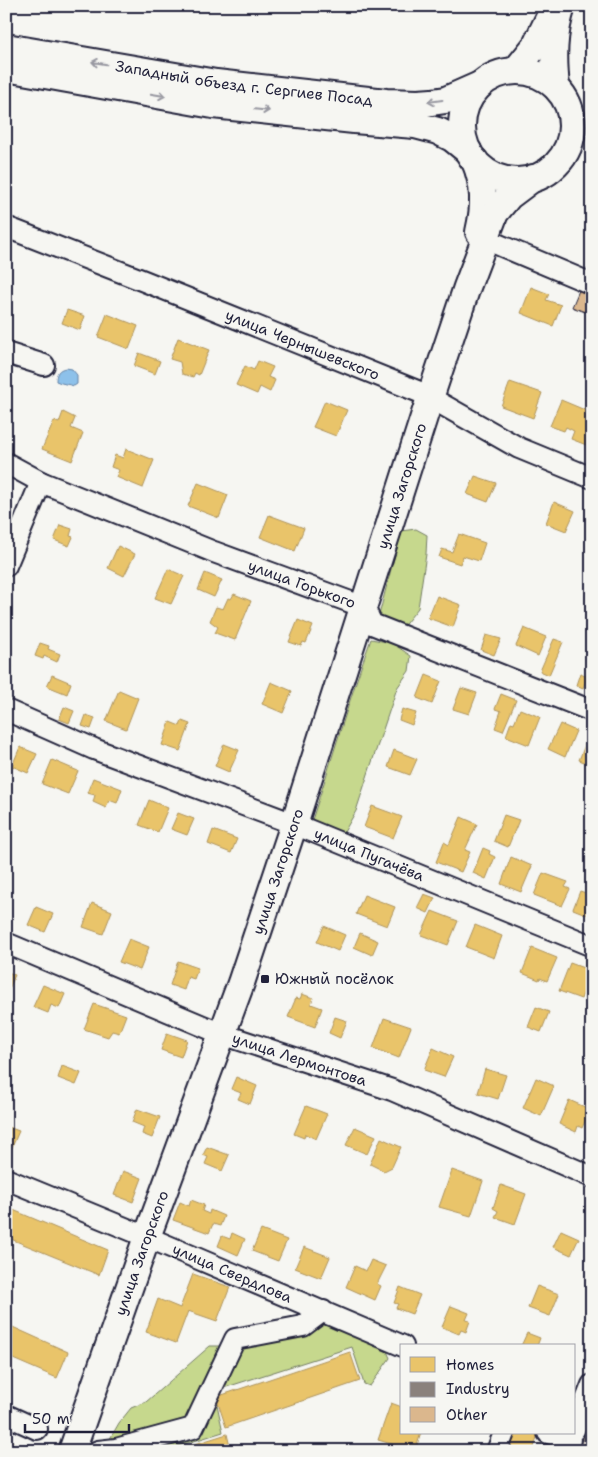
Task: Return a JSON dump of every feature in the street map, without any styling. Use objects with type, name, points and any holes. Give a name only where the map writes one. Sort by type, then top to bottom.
[{"type":"main road","points":[[516,70],[536,46],[554,6]]},
{"type":"main road","points":[[561,159],[570,141],[572,132],[570,112],[559,90],[554,70],[555,30],[562,6]]},
{"type":"main road","name":"Западный объезд г. Сергиев Посад","points":[[6,47],[216,83],[366,100],[432,102],[446,100],[480,85]]},
{"type":"main road","name":"Западный объезд г. Сергиев Посад","points":[[6,68],[213,105],[415,125],[438,131],[452,138],[472,156]]},
{"type":"main road","points":[[467,286],[481,224],[484,200],[481,177],[463,134],[463,116],[469,99],[480,85],[491,77],[503,72],[516,70],[530,72],[544,78],[577,103],[592,109]]},
{"type":"main road","points":[[472,156],[484,170],[502,178],[520,180],[544,174],[576,147],[592,140]]},
{"type":"main road","points":[[467,286],[495,214],[501,204],[533,178]]},
{"type":"main road","name":"улица Загорского","points":[[72,1451],[147,1237],[222,1034],[294,824],[467,286]]},
{"type":"street","name":"улица Чернышевского","points":[[6,227],[144,281],[430,398],[519,448],[592,478]]},
{"type":"street","points":[[485,239],[592,284]]},
{"type":"street","points":[[6,353],[44,365]]},
{"type":"street","name":"улица Горького","points":[[6,463],[41,482],[214,552],[364,608],[372,624],[592,711]]},
{"type":"street","points":[[6,566],[41,482]]},
{"type":"street","name":"улица Пугачёва","points":[[6,710],[94,749],[294,824],[592,946]]},
{"type":"street","name":"улица Лермонтова","points":[[6,943],[222,1034],[392,1090],[592,1177]]},
{"type":"street","name":"улица Свердлова","points":[[6,1179],[400,1345]]},
{"type":"street","points":[[98,1451],[193,1428],[235,1339],[303,1326],[323,1311]]},
{"type":"street","points":[[576,1424],[592,1385]]},
{"type":"street","points":[[6,1415],[37,1429]]},
{"type":"street","points":[[497,1451],[504,1434]]},
{"type":"shaded area","points":[[592,1394],[592,1451],[570,1451]]},
{"type":"green space","points":[[416,529],[427,535],[426,554],[418,608],[402,628],[378,619],[401,531]]},
{"type":"green space","points":[[371,639],[392,643],[411,656],[409,671],[397,688],[356,811],[343,834],[318,827],[312,820]]},
{"type":"green space","points":[[313,1318],[386,1349],[390,1358],[370,1386],[364,1384],[352,1347],[214,1391],[223,1432],[162,1451],[103,1451],[119,1423],[131,1408],[146,1402],[210,1346],[231,1346]]},
{"type":"water","points":[[66,368],[72,369],[77,375],[77,384],[74,386],[56,381],[58,372]]},
{"type":"building: Homes","points":[[531,287],[549,294],[546,300],[561,305],[553,326],[521,313]]},
{"type":"building: Homes","points":[[67,310],[85,316],[80,330],[62,323]]},
{"type":"building: Homes","points":[[107,314],[138,326],[129,349],[98,337]]},
{"type":"building: Homes","points":[[178,338],[209,350],[199,375],[195,373],[193,377],[182,374],[180,362],[170,359]]},
{"type":"building: Homes","points":[[139,353],[160,361],[155,374],[134,366]]},
{"type":"building: Homes","points":[[258,361],[273,367],[268,377],[275,380],[270,392],[260,387],[257,394],[236,385],[245,366],[254,370]]},
{"type":"building: Homes","points":[[510,382],[542,393],[533,418],[501,406]]},
{"type":"building: Homes","points":[[561,400],[592,413],[592,423],[587,433],[592,435],[589,446],[571,439],[574,431],[566,427],[564,431],[550,426]]},
{"type":"building: Homes","points":[[325,401],[347,410],[336,436],[313,427]]},
{"type":"building: Homes","points":[[63,412],[75,418],[71,428],[83,433],[72,461],[42,449],[54,421],[59,423]]},
{"type":"building: Homes","points":[[126,449],[154,460],[143,488],[116,477],[119,470],[111,467],[115,455],[123,458]]},
{"type":"building: Homes","points":[[475,476],[496,483],[488,502],[467,494]]},
{"type":"building: Homes","points":[[198,483],[228,495],[219,518],[188,506]]},
{"type":"building: Homes","points":[[554,502],[575,511],[566,531],[546,523]]},
{"type":"building: Homes","points":[[269,515],[304,528],[295,551],[260,537]]},
{"type":"building: Homes","points":[[592,521],[592,535],[587,532]]},
{"type":"building: Homes","points":[[60,525],[72,529],[70,536],[73,537],[69,546],[54,540]]},
{"type":"building: Homes","points":[[459,534],[485,543],[479,561],[463,556],[460,564],[439,557],[442,549],[452,552]]},
{"type":"building: Homes","points":[[118,546],[135,554],[124,576],[108,568]]},
{"type":"building: Homes","points":[[168,569],[184,576],[171,604],[155,598]]},
{"type":"building: Homes","points":[[205,573],[222,580],[214,597],[198,590]]},
{"type":"building: Homes","points":[[234,594],[251,601],[235,640],[215,633],[218,627],[210,621],[216,607],[223,609],[228,598],[231,599]]},
{"type":"building: Homes","points":[[437,596],[461,605],[453,627],[428,618]]},
{"type":"building: Homes","points":[[298,620],[313,626],[306,643],[303,642],[301,646],[289,642]]},
{"type":"building: Homes","points":[[524,628],[546,637],[538,656],[516,646]]},
{"type":"building: Homes","points":[[486,635],[501,639],[494,655],[481,650]]},
{"type":"building: Homes","points":[[554,639],[563,642],[549,675],[540,671]]},
{"type":"building: Homes","points":[[40,643],[49,646],[48,649],[60,654],[57,662],[44,656],[43,659],[35,656]]},
{"type":"building: Homes","points":[[6,664],[13,666],[7,682],[6,681]]},
{"type":"building: Homes","points":[[580,673],[588,676],[583,688],[576,685]]},
{"type":"building: Homes","points":[[52,675],[71,683],[67,694],[47,686]]},
{"type":"building: Homes","points":[[426,675],[441,681],[432,704],[417,698]]},
{"type":"building: Homes","points":[[271,682],[292,691],[283,713],[262,704]]},
{"type":"building: Homes","points":[[461,688],[477,693],[469,714],[453,709]]},
{"type":"building: Homes","points":[[119,690],[138,698],[126,729],[106,721]]},
{"type":"building: Homes","points":[[501,694],[516,700],[503,731],[495,728],[501,711],[495,709]]},
{"type":"building: Homes","points":[[64,707],[74,711],[69,723],[59,719]]},
{"type":"building: Homes","points":[[402,709],[416,713],[412,725],[399,720]]},
{"type":"building: Homes","points":[[520,709],[540,717],[529,745],[506,736],[511,722],[514,723]]},
{"type":"building: Homes","points":[[86,715],[95,718],[91,729],[82,726]]},
{"type":"building: Homes","points":[[182,721],[190,724],[180,751],[162,745],[170,722],[180,726]]},
{"type":"building: Homes","points":[[560,724],[576,731],[565,757],[548,749]]},
{"type":"building: Homes","points":[[587,740],[592,742],[592,765],[579,760]]},
{"type":"building: Homes","points":[[224,744],[239,750],[229,772],[215,766]]},
{"type":"building: Homes","points":[[20,747],[37,754],[28,773],[12,766]]},
{"type":"building: Homes","points":[[394,750],[417,759],[410,775],[388,767]]},
{"type":"building: Homes","points":[[52,760],[78,771],[68,794],[42,784]]},
{"type":"building: Homes","points":[[93,778],[122,789],[117,803],[109,800],[106,808],[93,802],[95,795],[87,793]]},
{"type":"building: Homes","points":[[149,800],[168,808],[158,832],[139,825]]},
{"type":"building: Homes","points":[[372,806],[402,817],[393,838],[364,827]]},
{"type":"building: Homes","points":[[178,813],[194,819],[187,835],[171,829]]},
{"type":"building: Homes","points":[[504,815],[519,820],[508,847],[494,841]]},
{"type":"building: Homes","points":[[461,817],[477,824],[465,850],[470,852],[461,872],[436,862],[444,842],[449,845]]},
{"type":"building: Homes","points":[[213,830],[237,839],[231,853],[208,844]]},
{"type":"building: Homes","points":[[483,848],[490,851],[489,854],[495,857],[486,879],[473,873]]},
{"type":"building: Homes","points":[[511,857],[532,866],[521,892],[501,884]]},
{"type":"building: Homes","points":[[543,873],[568,882],[565,887],[570,889],[562,906],[534,895]]},
{"type":"building: Homes","points":[[580,891],[592,895],[592,906],[588,915],[573,909]]},
{"type":"building: Homes","points":[[424,894],[435,898],[428,913],[417,908]]},
{"type":"building: Homes","points":[[364,895],[395,907],[387,926],[356,914]]},
{"type":"building: Homes","points":[[92,903],[112,911],[103,934],[83,927]]},
{"type":"building: Homes","points":[[36,907],[53,914],[45,932],[28,925]]},
{"type":"building: Homes","points":[[432,911],[458,921],[448,945],[421,935]]},
{"type":"building: Homes","points":[[475,925],[502,936],[494,958],[466,947]]},
{"type":"building: Homes","points":[[324,926],[345,935],[338,951],[317,942]]},
{"type":"building: Homes","points":[[360,933],[378,941],[372,955],[354,947]]},
{"type":"building: Homes","points":[[129,939],[149,947],[140,970],[119,962]]},
{"type":"building: Homes","points":[[532,948],[557,958],[547,981],[522,973]]},
{"type":"building: Homes","points":[[178,961],[198,968],[194,979],[188,977],[184,990],[170,985]]},
{"type":"building: Homes","points":[[570,963],[592,971],[581,999],[559,991]]},
{"type":"building: Homes","points":[[6,971],[15,975],[6,996]]},
{"type":"building: Homes","points":[[43,985],[65,994],[59,1008],[51,1005],[48,1013],[33,1007]]},
{"type":"building: Homes","points":[[302,994],[313,998],[311,1004],[322,1008],[315,1027],[288,1017],[296,998],[300,999]]},
{"type":"building: Homes","points":[[94,1004],[126,1015],[119,1033],[112,1031],[108,1037],[84,1029]]},
{"type":"building: Homes","points":[[536,1007],[549,1012],[541,1032],[528,1027]]},
{"type":"building: Homes","points":[[335,1017],[347,1021],[340,1038],[329,1033]]},
{"type":"building: Homes","points":[[384,1018],[411,1027],[399,1058],[373,1048]]},
{"type":"building: Homes","points":[[167,1033],[187,1040],[181,1057],[161,1050]]},
{"type":"building: Homes","points":[[433,1048],[453,1057],[444,1077],[424,1070]]},
{"type":"building: Homes","points":[[62,1066],[81,1073],[76,1085],[58,1078]]},
{"type":"building: Homes","points":[[485,1069],[506,1075],[498,1099],[478,1093]]},
{"type":"building: Homes","points":[[236,1077],[257,1086],[250,1104],[238,1099],[241,1093],[231,1089]]},
{"type":"building: Homes","points":[[536,1078],[554,1086],[541,1116],[523,1108]]},
{"type":"building: Homes","points":[[569,1100],[587,1108],[584,1115],[587,1117],[582,1128],[578,1126],[576,1132],[559,1124]]},
{"type":"building: Homes","points":[[306,1106],[327,1114],[316,1139],[305,1134],[304,1138],[294,1134]]},
{"type":"building: Homes","points":[[137,1109],[160,1117],[152,1138],[142,1134],[144,1127],[132,1122]]},
{"type":"building: Homes","points":[[8,1127],[19,1131],[10,1152],[6,1151],[6,1132]]},
{"type":"building: Homes","points":[[355,1127],[376,1136],[367,1154],[346,1145]]},
{"type":"building: Homes","points":[[381,1138],[401,1147],[392,1167],[384,1171],[370,1164]]},
{"type":"building: Homes","points":[[207,1147],[229,1155],[222,1171],[205,1164],[208,1157],[203,1155]]},
{"type":"building: Homes","points":[[452,1170],[483,1181],[471,1216],[439,1207]]},
{"type":"building: Homes","points":[[123,1171],[142,1178],[133,1202],[114,1195]]},
{"type":"building: Homes","points":[[501,1185],[526,1194],[515,1224],[495,1217],[498,1211],[493,1208]]},
{"type":"building: Homes","points":[[191,1200],[204,1205],[202,1211],[209,1214],[210,1210],[224,1216],[220,1226],[213,1224],[209,1233],[173,1220],[180,1202],[189,1206]]},
{"type":"building: Homes","points":[[6,1207],[108,1250],[99,1275],[6,1237]]},
{"type":"building: Homes","points":[[261,1230],[287,1240],[278,1261],[252,1251]]},
{"type":"building: Homes","points":[[561,1230],[579,1238],[571,1255],[553,1247]]},
{"type":"building: Homes","points":[[232,1233],[245,1239],[238,1255],[218,1246],[222,1236],[230,1239]]},
{"type":"building: Homes","points":[[304,1247],[330,1257],[321,1278],[295,1268]]},
{"type":"building: Homes","points":[[371,1260],[386,1266],[377,1284],[381,1286],[375,1300],[346,1287],[355,1266],[366,1271]]},
{"type":"building: Homes","points":[[193,1274],[230,1287],[217,1321],[188,1311],[176,1343],[146,1332],[158,1299],[180,1308]]},
{"type":"building: Homes","points":[[537,1286],[559,1294],[550,1316],[528,1308]]},
{"type":"building: Homes","points":[[400,1287],[420,1295],[412,1314],[396,1308],[398,1304],[394,1303]]},
{"type":"building: Homes","points":[[451,1306],[469,1313],[466,1320],[470,1321],[466,1332],[461,1330],[459,1334],[442,1327]]},
{"type":"building: Homes","points":[[6,1324],[68,1352],[57,1378],[6,1356]]},
{"type":"building: Homes","points":[[527,1333],[540,1338],[538,1344],[522,1344]]},
{"type":"building: Homes","points":[[350,1352],[360,1381],[226,1427],[216,1397]]},
{"type":"building: Homes","points":[[391,1403],[400,1406],[400,1434],[421,1434],[415,1451],[378,1440]]},
{"type":"building: Homes","points":[[227,1434],[231,1451],[173,1451]]},
{"type":"building: Homes","points":[[510,1434],[538,1434],[533,1451],[504,1451]]},
{"type":"building: Homes","points":[[6,1439],[33,1451],[6,1451]]},
{"type":"building: Industry","points":[[588,1412],[592,1413],[592,1444],[577,1438]]},
{"type":"building: Other","points":[[580,288],[592,293],[585,312],[572,307]]},
{"type":"place","name":"Южный посёлок","points":[[265,979]]}]
